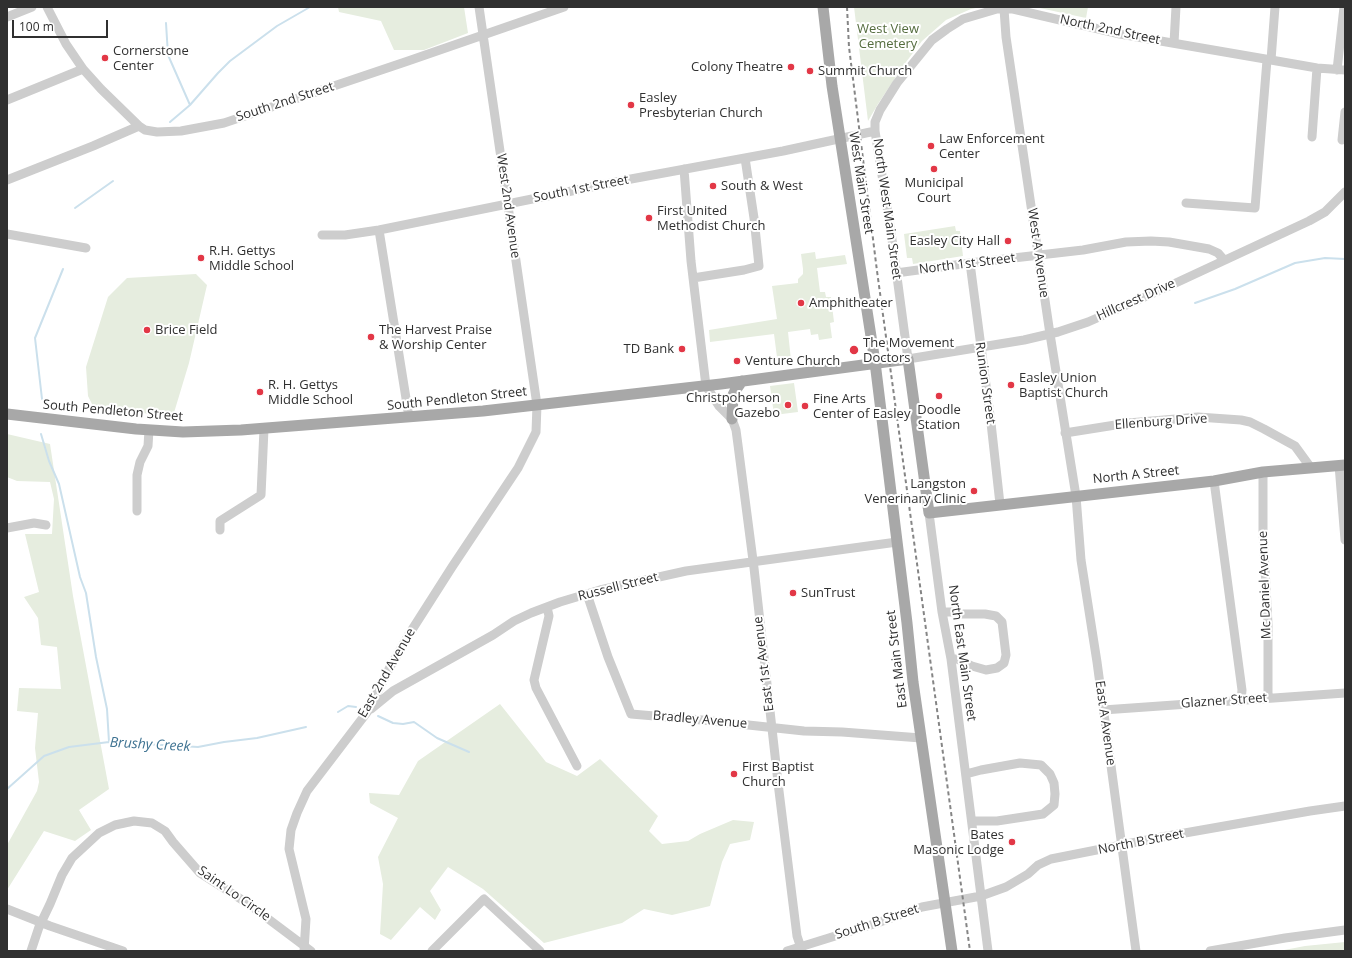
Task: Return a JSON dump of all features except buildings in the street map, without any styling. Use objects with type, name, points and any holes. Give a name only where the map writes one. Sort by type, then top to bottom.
[{"type":"main road","name":"West Main Street","points":[[823,7],[831,78],[875,362]]},
{"type":"main road","name":"South Pendleton Street","points":[[7,414],[96,426],[183,432],[264,429],[483,411],[706,386],[875,362],[908,359]]},
{"type":"main road","name":"North East Main Street","points":[[908,359],[929,513]]},
{"type":"main road","name":"East Main Street","points":[[875,362],[921,738],[952,951]]},
{"type":"main road","points":[[732,419],[734,390],[742,381]]},
{"type":"main road","name":"North A Street","points":[[929,513],[1214,481],[1262,472],[1342,465]]},
{"type":"street","points":[[7,17],[32,7]]},
{"type":"street","points":[[7,180],[139,126],[83,69],[66,44],[47,7]]},
{"type":"street","name":"West 2nd Avenue","points":[[479,7],[537,405]]},
{"type":"street","name":"South 2nd Street","points":[[139,126],[145,130],[163,132],[181,131],[224,123],[564,7]]},
{"type":"street","points":[[1174,43],[1176,7]]},
{"type":"street","points":[[1186,202],[1255,208],[1275,7]]},
{"type":"street","points":[[1341,70],[1344,7]]},
{"type":"street","name":"North 2nd Street","points":[[875,131],[875,122],[880,110],[897,82],[932,40],[964,19],[997,9],[1013,9],[1120,34],[1317,68],[1341,70]]},
{"type":"street","name":"West A Avenue","points":[[1004,9],[1006,37],[1065,433],[1076,496]]},
{"type":"street","points":[[1312,137],[1317,68]]},
{"type":"street","points":[[7,100],[83,69]]},
{"type":"street","points":[[1342,140],[1345,112]]},
{"type":"street","points":[[840,139],[875,131]]},
{"type":"street","name":"North West Main Street","points":[[875,131],[908,359]]},
{"type":"street","name":"South 1st Street","points":[[322,235],[345,235],[379,230],[840,139]]},
{"type":"street","points":[[693,278],[744,270],[759,266],[754,218],[745,158]]},
{"type":"street","points":[[684,169],[693,278],[706,386]]},
{"type":"street","name":"Hillcrest Drive","points":[[908,359],[1024,340],[1050,334],[1088,322],[1309,221],[1325,212],[1345,192]]},
{"type":"street","points":[[1334,204],[1345,205]]},
{"type":"street","points":[[379,230],[409,417]]},
{"type":"street","points":[[7,234],[86,248]]},
{"type":"street","name":"North 1st Street","points":[[896,273],[1082,250],[1126,242],[1151,241],[1169,242],[1209,249],[1218,253],[1224,260]]},
{"type":"street","name":"Runion Street","points":[[970,263],[1000,504]]},
{"type":"street","name":"East 1st Avenue","points":[[706,386],[719,406],[732,419],[736,430],[797,936],[801,949]]},
{"type":"street","name":"East 2nd Avenue","points":[[307,949],[306,919],[289,849],[291,830],[297,813],[307,791],[368,711],[408,636],[518,468],[534,439],[536,432],[537,405]]},
{"type":"street","name":"Ellenburg Drive","points":[[1065,433],[1128,423],[1176,418],[1198,417],[1241,420],[1254,424],[1295,446],[1311,468]]},
{"type":"street","points":[[220,530],[220,521],[261,495],[264,429]]},
{"type":"street","points":[[136,511],[137,474],[140,462],[149,442],[149,430]]},
{"type":"street","points":[[1342,465],[1345,540]]},
{"type":"street","name":"Mc Daniel Avenue","points":[[1262,472],[1263,532],[1268,624],[1268,698]]},
{"type":"street","points":[[1214,481],[1242,690],[1241,701]]},
{"type":"street","name":"East A Avenue","points":[[1076,496],[1081,560],[1136,951]]},
{"type":"street","name":"North East Main Street","points":[[929,513],[942,612],[951,660],[988,951]]},
{"type":"street","points":[[7,528],[34,524],[46,525]]},
{"type":"street","name":"Russell Street","points":[[368,711],[393,691],[493,635],[514,621],[547,607],[587,594],[686,571],[897,542]]},
{"type":"street","name":"Bradley Avenue","points":[[587,594],[608,657],[631,714],[804,731],[842,732],[921,738]]},
{"type":"street","points":[[547,607],[549,616],[534,680],[536,688],[577,766]]},
{"type":"street","points":[[942,612],[959,614],[985,614],[996,616],[1002,622],[1006,655],[1004,663],[997,668],[986,670],[972,666],[957,659],[951,660]]},
{"type":"street","name":"Glazner Street","points":[[1103,710],[1345,693]]},
{"type":"street","points":[[966,774],[1020,763],[1041,765],[1050,774],[1054,783],[1054,805],[1043,814],[997,821],[972,821]]},
{"type":"street","name":"North B Street","points":[[945,902],[981,896],[1015,882],[1028,874],[1038,865],[1051,859],[1310,811],[1345,806]]},
{"type":"street","name":"Saint Lo Circle","points":[[31,951],[41,922],[62,875],[72,858],[99,833],[115,825],[134,821],[152,823],[165,831],[200,873],[247,903],[307,949]]},
{"type":"street","points":[[432,951],[484,899],[540,951]]},
{"type":"street","name":"South B Street","points":[[786,951],[801,949],[922,907],[945,902]]},
{"type":"street","points":[[7,909],[100,947],[123,951]]},
{"type":"street","points":[[1210,951],[1285,938],[1345,930]]},
{"type":"green space","points":[[338,7],[464,7],[468,33],[424,50],[394,50],[381,21],[339,12]]},
{"type":"green space","name":"West View Cemetery","points":[[854,7],[981,7],[971,9],[946,20],[922,41],[903,66],[868,121]]},
{"type":"green space","points":[[1035,7],[1088,7],[1086,18]]},
{"type":"green space","points":[[955,226],[956,231],[960,231],[963,256],[913,264],[912,258],[907,258],[904,234]]},
{"type":"green space","points":[[815,252],[816,259],[845,255],[847,264],[817,268],[820,292],[825,292],[826,297],[831,297],[834,322],[830,323],[832,338],[819,340],[818,334],[811,335],[810,329],[788,332],[791,360],[786,364],[778,365],[774,334],[710,342],[709,330],[777,319],[772,286],[798,283],[798,279],[803,274],[801,254]]},
{"type":"green space","name":"Brice Field","points":[[196,274],[207,285],[189,363],[173,416],[110,410],[93,406],[88,396],[86,367],[108,297],[127,278]]},
{"type":"green space","points":[[794,383],[798,412],[774,415],[770,386]]},
{"type":"green space","points":[[7,434],[50,444],[73,596],[109,789],[79,810],[91,830],[75,841],[44,831],[7,890],[7,845],[37,791],[39,782],[35,748],[38,713],[17,711],[19,688],[61,689],[57,647],[41,645],[38,618],[24,597],[39,592],[25,534],[52,534],[54,499],[50,482],[17,481],[7,477]]},
{"type":"green space","points":[[500,704],[546,762],[577,776],[600,759],[658,816],[649,831],[662,844],[688,841],[700,834],[733,820],[754,822],[750,840],[730,844],[722,862],[710,906],[672,915],[644,909],[622,923],[544,943],[483,889],[448,867],[430,891],[441,910],[435,920],[420,907],[391,940],[380,934],[383,884],[378,857],[398,818],[370,803],[369,793],[399,795],[418,761]]},
{"type":"green space","points":[[1345,942],[1345,951],[1279,951],[1305,946]]},
{"type":"waterway","points":[[170,122],[190,105],[230,61],[277,26],[310,7]]},
{"type":"waterway","points":[[166,23],[168,55],[190,105]]},
{"type":"waterway","points":[[75,208],[113,181]]},
{"type":"waterway","points":[[1195,303],[1235,289],[1295,263],[1325,258],[1345,259]]},
{"type":"waterway","points":[[42,399],[35,338],[63,269]]},
{"type":"waterway","points":[[41,434],[49,461],[59,484],[80,577],[86,593],[96,657],[107,709],[109,742]]},
{"type":"waterway","name":"Brushy Creek","points":[[338,712],[348,706],[356,707]]},
{"type":"waterway","name":"Brushy Creek","points":[[378,716],[393,723],[403,724],[414,722],[437,738],[469,752]]},
{"type":"waterway","name":"Brushy Creek","points":[[7,789],[44,756],[69,747],[109,742],[198,747],[257,738],[306,727]]},
{"type":"railway","points":[[847,7],[849,47],[877,271],[970,951]]},
{"type":"place","name":"Cornerstone Center","points":[[105,58]]},
{"type":"place","name":"Colony Theatre","points":[[791,67]]},
{"type":"place","name":"Summit Church","points":[[810,71]]},
{"type":"place","name":"Easley Presbyterian Church","points":[[631,105]]},
{"type":"place","name":"Law Enforcement Center","points":[[931,146]]},
{"type":"place","name":"Municipal Court","points":[[934,169]]},
{"type":"place","name":"South & West","points":[[713,186]]},
{"type":"place","name":"First United Methodist Church","points":[[649,218]]},
{"type":"place","name":"Easley City Hall","points":[[1008,241]]},
{"type":"place","name":"R.H. Gettys Middle School","points":[[201,258]]},
{"type":"place","name":"Amphitheater","points":[[801,303]]},
{"type":"place","name":"Brice Field","points":[[147,330]]},
{"type":"place","name":"The Harvest Praise & Worship Center","points":[[371,337]]},
{"type":"place","name":"TD Bank","points":[[682,349]]},
{"type":"place","name":"The Movement Doctors","points":[[854,350]]},
{"type":"place","name":"Venture Church","points":[[737,361]]},
{"type":"place","name":"Easley Union Baptist Church","points":[[1011,385]]},
{"type":"place","name":"R. H. Gettys Middle School","points":[[260,392]]},
{"type":"place","name":"Doodle Station","points":[[939,396]]},
{"type":"place","name":"Christpoherson Gazebo","points":[[788,405]]},
{"type":"place","name":"Fine Arts Center of Easley","points":[[805,406]]},
{"type":"place","name":"Langston Venerinary Clinic","points":[[974,491]]},
{"type":"place","name":"SunTrust","points":[[793,593]]},
{"type":"place","name":"First Baptist Church","points":[[734,774]]},
{"type":"place","name":"Bates Masonic Lodge","points":[[1012,842]]}]
